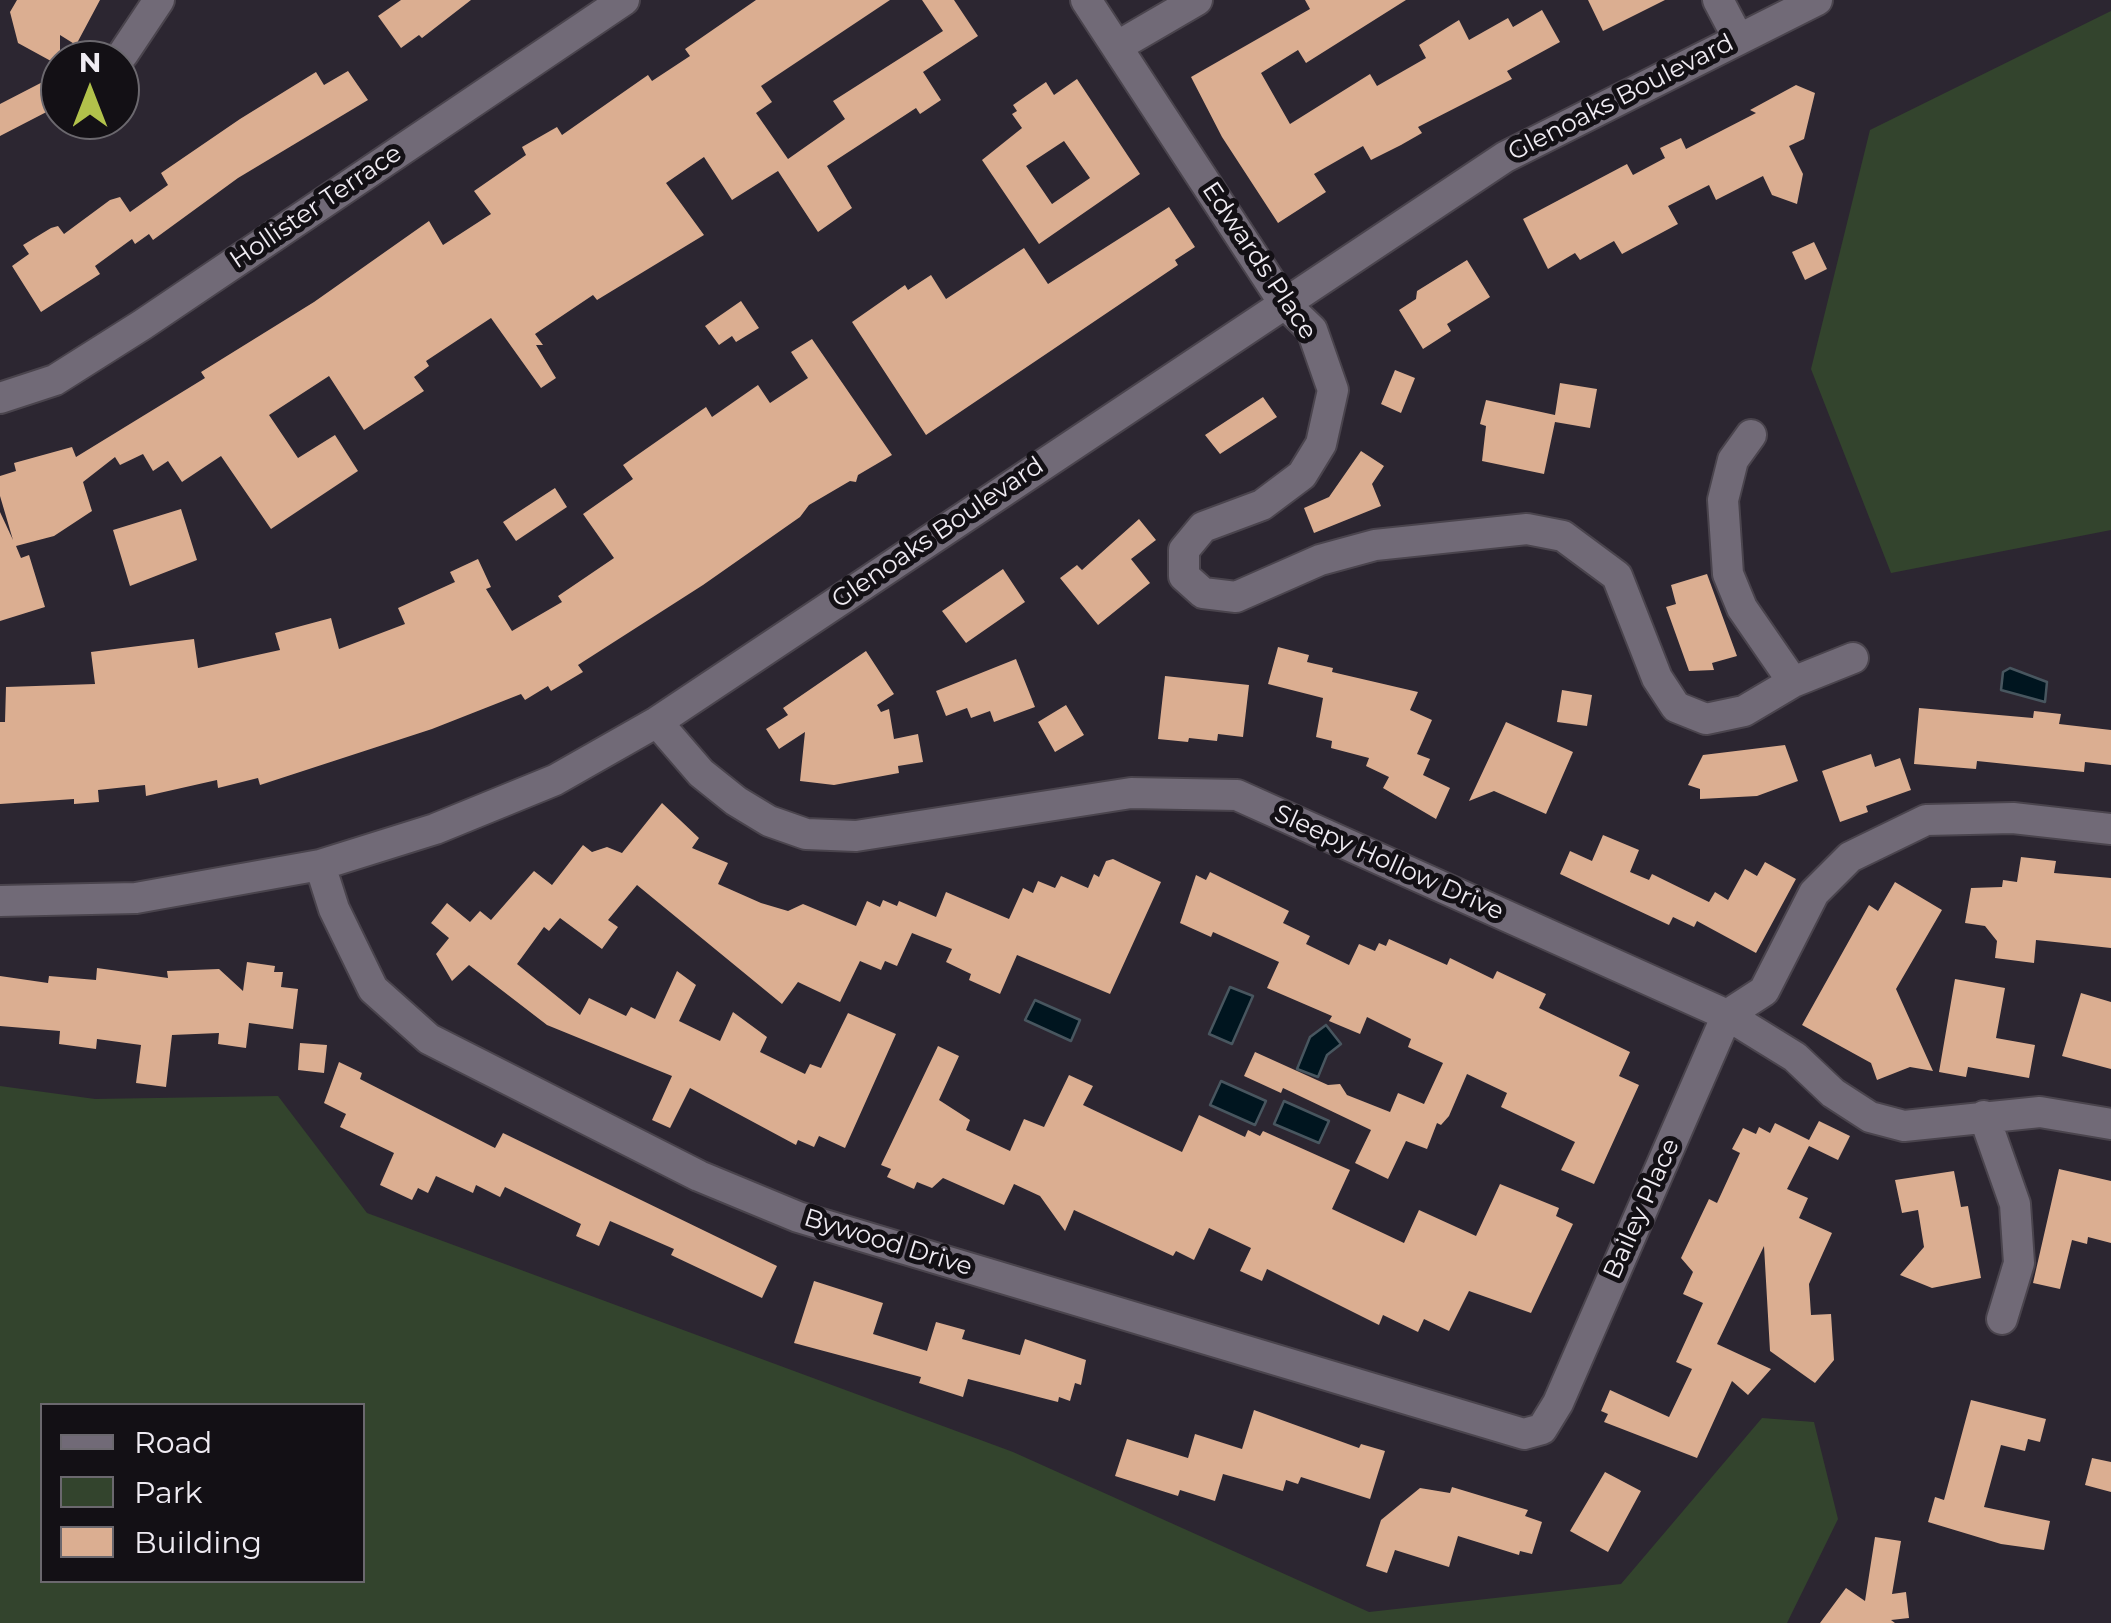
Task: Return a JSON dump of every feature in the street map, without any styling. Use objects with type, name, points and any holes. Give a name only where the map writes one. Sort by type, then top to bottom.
[{"type":"street","points":[[132,40],[158,0]]},
{"type":"street","name":"Hollister Terrace","points":[[0,398],[55,380],[99,352],[624,0]]},
{"type":"street","name":"Edwards Place","points":[[1086,0],[1284,303],[1312,330],[1333,390],[1330,418],[1321,444],[1302,475],[1262,505],[1202,528],[1184,550],[1184,576],[1202,593],[1236,597],[1320,560],[1375,545],[1528,529],[1563,536],[1617,576],[1657,678],[1676,707],[1706,719],[1744,712],[1793,682],[1853,658]]},
{"type":"street","points":[[1118,46],[1197,0]]},
{"type":"street","points":[[1718,0],[1738,38]]},
{"type":"street","name":"Glenoaks Boulevard","points":[[0,900],[136,898],[320,865],[435,829],[555,780],[657,722],[1504,157],[1816,0]]},
{"type":"street","points":[[1751,435],[1733,460],[1723,500],[1728,574],[1742,608],[1793,682]]},
{"type":"street","name":"Sleepy Hollow Drive","points":[[657,722],[700,773],[770,821],[806,834],[856,836],[1131,793],[1237,795],[1727,1015],[1795,1057],[1833,1093],[1870,1117],[1904,1126],[2040,1112],[2111,1124]]},
{"type":"street","points":[[1727,1015],[1764,991],[1814,893],[1850,857],[1926,820],[2014,818],[2111,829]]},
{"type":"street","name":"Bywood Drive","points":[[320,865],[334,909],[373,989],[429,1039],[699,1176],[798,1216],[1510,1432],[1524,1434],[1542,1429],[1558,1402]]},
{"type":"street","name":"Bailey Place","points":[[1558,1402],[1727,1015]]},
{"type":"street","points":[[1984,1116],[2015,1204],[2019,1263],[2002,1319]]},
{"type":"green space","points":[[2111,11],[2111,530],[1891,573],[1811,369],[1870,130]]},
{"type":"green space","points":[[0,1086],[95,1099],[278,1096],[367,1213],[1013,1452],[1369,1612],[1621,1584],[1762,1418],[1814,1422],[1838,1519],[1787,1623],[0,1623]]},
{"type":"water","points":[[2010,668],[2047,682],[2045,702],[2001,690],[2003,672]]},
{"type":"water","points":[[1230,987],[1253,996],[1232,1044],[1209,1034]]},
{"type":"water","points":[[1035,1000],[1080,1020],[1071,1041],[1025,1020]]},
{"type":"water","points":[[1326,1025],[1341,1044],[1327,1055],[1318,1077],[1297,1069],[1310,1037]]},
{"type":"water","points":[[1221,1081],[1266,1101],[1255,1125],[1210,1105]]},
{"type":"water","points":[[1284,1101],[1329,1121],[1319,1143],[1274,1124]]},
{"type":"building","points":[[17,0],[100,0],[79,40],[60,35],[60,40],[40,40],[40,55],[18,43],[10,12]]},
{"type":"building","points":[[401,0],[471,0],[422,38],[419,35],[401,48],[378,16]]},
{"type":"building","points":[[756,0],[890,0],[761,86],[772,102],[756,113],[788,159],[845,119],[833,101],[943,31],[922,0],[954,0],[978,36],[923,72],[941,100],[920,114],[916,108],[827,166],[852,208],[818,232],[778,171],[732,200],[704,157],[666,183],[704,235],[597,300],[593,295],[535,334],[543,345],[536,345],[556,378],[541,388],[491,318],[426,361],[429,366],[414,377],[424,391],[364,430],[329,376],[269,415],[298,458],[335,435],[358,471],[271,529],[221,456],[182,482],[168,461],[153,471],[143,454],[120,465],[115,457],[83,482],[92,511],[54,536],[16,546],[21,558],[29,555],[45,607],[0,621],[0,512],[13,540],[0,496],[0,476],[16,471],[14,463],[72,447],[76,457],[205,378],[201,372],[314,302],[429,221],[443,245],[491,214],[474,191],[526,155],[522,147],[557,127],[562,135],[648,75],[652,81],[690,56],[685,49]]},
{"type":"building","points":[[1305,0],[1406,0],[1306,63],[1298,50],[1261,73],[1290,124],[1370,74],[1377,86],[1426,58],[1419,45],[1459,20],[1469,40],[1508,18],[1513,27],[1542,10],[1560,42],[1507,71],[1512,79],[1418,127],[1422,133],[1401,145],[1371,160],[1363,146],[1314,174],[1326,192],[1278,223],[1222,137],[1191,77],[1310,9]]},
{"type":"building","points":[[1588,0],[1665,0],[1603,31]]},
{"type":"building","points":[[348,71],[368,100],[238,178],[153,240],[149,234],[135,244],[132,239],[95,266],[100,274],[41,312],[12,266],[29,254],[23,245],[58,226],[64,234],[110,200],[120,197],[130,212],[168,185],[161,173],[240,119],[316,72],[324,85]]},
{"type":"building","points":[[1077,79],[1140,174],[1039,244],[982,160],[1022,128],[1012,114],[1017,111],[1013,105],[1046,82],[1054,95]],"holes":[[[1064,141],[1090,178],[1052,204],[1026,166]]]},
{"type":"building","points":[[40,83],[40,115],[0,136],[0,104]]},
{"type":"building","points":[[1796,85],[1815,93],[1804,139],[1789,146],[1803,174],[1797,204],[1772,195],[1763,176],[1716,200],[1709,185],[1668,206],[1678,224],[1622,254],[1614,241],[1580,260],[1575,253],[1548,269],[1523,219],[1627,164],[1633,175],[1665,158],[1660,148],[1681,138],[1686,149],[1756,113],[1750,110]]},
{"type":"building","points":[[1169,207],[1195,247],[1175,260],[1178,265],[926,435],[852,322],[905,285],[908,290],[931,275],[946,299],[1024,248],[1048,284]]},
{"type":"building","points":[[1814,242],[1827,269],[1805,280],[1792,252]]},
{"type":"building","points":[[1467,260],[1490,297],[1447,324],[1451,331],[1423,349],[1399,310],[1416,299],[1417,291]]},
{"type":"building","points":[[741,301],[759,328],[736,342],[732,336],[719,345],[705,326]]},
{"type":"building","points":[[812,339],[892,455],[858,475],[856,482],[850,481],[809,505],[800,517],[703,585],[578,665],[583,672],[551,691],[548,686],[525,700],[521,694],[432,729],[260,785],[258,778],[218,788],[217,780],[146,796],[145,785],[98,790],[99,802],[74,804],[74,799],[0,804],[0,722],[5,722],[6,687],[95,684],[91,652],[194,639],[198,668],[280,650],[275,633],[331,618],[339,649],[405,624],[398,608],[455,582],[450,572],[478,559],[491,587],[486,589],[512,631],[562,602],[558,596],[614,558],[583,514],[633,479],[623,465],[706,407],[712,417],[758,385],[770,403],[808,378],[791,352]]},
{"type":"building","points":[[1395,370],[1415,378],[1401,413],[1381,404]]},
{"type":"building","points":[[1560,383],[1597,389],[1590,428],[1555,422],[1544,474],[1482,461],[1486,426],[1480,424],[1486,400],[1555,415]]},
{"type":"building","points":[[1263,397],[1277,417],[1220,454],[1205,435]]},
{"type":"building","points":[[1361,451],[1384,466],[1372,484],[1381,506],[1314,533],[1304,508],[1329,497]]},
{"type":"building","points":[[555,488],[567,507],[516,541],[503,522]]},
{"type":"building","points":[[181,509],[197,560],[130,586],[113,530]]},
{"type":"building","points":[[1139,519],[1156,540],[1131,559],[1150,583],[1098,625],[1060,578],[1077,565],[1082,570]]},
{"type":"building","points":[[1003,569],[1025,602],[966,643],[942,611]]},
{"type":"building","points":[[1707,574],[1737,656],[1712,663],[1714,670],[1689,671],[1666,607],[1676,604],[1671,585]]},
{"type":"building","points":[[1278,647],[1309,655],[1307,662],[1333,668],[1332,672],[1418,692],[1410,710],[1432,720],[1417,754],[1430,759],[1423,775],[1450,788],[1436,819],[1383,788],[1389,777],[1366,766],[1369,758],[1331,748],[1332,741],[1316,737],[1323,698],[1268,684]]},
{"type":"building","points":[[866,651],[894,694],[877,705],[881,712],[889,709],[894,739],[918,734],[923,762],[898,766],[899,773],[834,785],[800,781],[805,732],[779,749],[766,729],[788,715],[783,708]]},
{"type":"building","points":[[1016,659],[1035,707],[994,722],[990,711],[971,718],[967,708],[946,716],[936,691]]},
{"type":"building","points":[[1165,676],[1249,685],[1243,737],[1218,734],[1217,741],[1189,738],[1188,742],[1158,739]]},
{"type":"building","points":[[1562,690],[1592,695],[1587,726],[1557,722]]},
{"type":"building","points":[[1066,705],[1084,735],[1055,752],[1038,722]]},
{"type":"building","points":[[1919,708],[2033,718],[2034,711],[2061,714],[2059,724],[2111,730],[2111,765],[2085,762],[2084,772],[1977,761],[1976,769],[1914,764]]},
{"type":"building","points":[[1506,722],[1573,752],[1546,814],[1494,791],[1469,801]]},
{"type":"building","points":[[1785,745],[1798,781],[1757,796],[1700,799],[1700,789],[1688,785],[1703,755]]},
{"type":"building","points":[[1871,754],[1875,767],[1900,758],[1911,790],[1866,806],[1868,812],[1840,822],[1822,771]]},
{"type":"building","points":[[662,803],[699,838],[692,848],[728,863],[718,884],[761,903],[788,911],[803,904],[856,926],[867,901],[880,907],[883,900],[897,906],[899,901],[936,917],[946,892],[1009,919],[1023,888],[1033,893],[1038,881],[1055,888],[1061,876],[1088,888],[1094,874],[1099,877],[1106,861],[1113,859],[1161,882],[1110,994],[1017,955],[1000,994],[969,980],[971,974],[946,962],[952,949],[912,933],[897,966],[885,961],[881,970],[860,961],[840,1002],[798,982],[782,1004],[637,885],[608,920],[618,927],[602,949],[560,918],[549,931],[544,927],[517,964],[580,1015],[589,998],[626,1016],[631,1007],[655,1019],[677,971],[696,985],[679,1021],[720,1041],[733,1012],[767,1037],[760,1052],[805,1074],[810,1064],[821,1068],[848,1013],[896,1034],[845,1148],[819,1136],[814,1147],[798,1140],[796,1145],[690,1088],[670,1128],[652,1120],[672,1076],[547,1025],[469,965],[452,981],[436,954],[449,938],[431,923],[447,903],[470,922],[480,911],[491,920],[534,871],[552,885],[583,845],[592,852],[607,847],[622,853]]},
{"type":"building","points":[[1603,835],[1639,850],[1630,872],[1649,880],[1652,874],[1709,902],[1715,892],[1728,900],[1745,869],[1757,876],[1765,862],[1796,879],[1756,953],[1697,921],[1694,927],[1673,917],[1669,925],[1560,874],[1570,851],[1592,861]]},
{"type":"building","points":[[2021,857],[2056,861],[2054,873],[2111,878],[2111,948],[2036,940],[2034,963],[1995,958],[1997,941],[1985,926],[1965,923],[1971,888],[2002,887],[2003,880],[2017,882]]},
{"type":"building","points":[[1210,872],[1289,911],[1283,923],[1310,936],[1306,944],[1349,965],[1359,944],[1375,951],[1379,943],[1386,946],[1389,939],[1447,965],[1450,958],[1493,979],[1497,971],[1546,994],[1539,1008],[1630,1052],[1619,1076],[1639,1085],[1594,1184],[1561,1170],[1575,1142],[1501,1107],[1507,1093],[1467,1074],[1449,1116],[1441,1125],[1437,1123],[1427,1149],[1406,1141],[1388,1179],[1355,1163],[1371,1130],[1283,1088],[1281,1093],[1244,1076],[1255,1052],[1328,1085],[1340,1084],[1347,1095],[1390,1112],[1398,1093],[1424,1104],[1443,1063],[1408,1047],[1411,1039],[1367,1017],[1360,1034],[1329,1021],[1332,1016],[1267,988],[1279,962],[1213,932],[1211,937],[1180,923],[1196,875],[1206,880]]},
{"type":"building","points":[[1895,882],[1942,910],[1896,989],[1933,1071],[1910,1067],[1877,1080],[1871,1063],[1802,1025],[1869,905],[1878,911]]},
{"type":"building","points":[[247,962],[275,966],[274,972],[283,972],[281,987],[298,989],[293,1029],[249,1023],[246,1048],[218,1044],[219,1033],[172,1035],[166,1087],[136,1083],[141,1045],[97,1039],[96,1049],[59,1044],[60,1031],[0,1026],[0,976],[48,983],[49,976],[96,980],[97,968],[168,978],[167,971],[219,969],[243,991]]},
{"type":"building","points":[[1955,979],[2005,988],[1996,1038],[2035,1045],[2029,1078],[1968,1067],[1966,1077],[1939,1072]]},
{"type":"building","points":[[2081,993],[2111,1002],[2111,1069],[2062,1056]]},
{"type":"building","points":[[300,1043],[327,1045],[324,1073],[298,1070]]},
{"type":"building","points":[[938,1046],[959,1056],[939,1100],[970,1120],[966,1130],[1010,1151],[1024,1119],[1044,1127],[1069,1075],[1093,1086],[1083,1105],[1182,1152],[1199,1115],[1245,1137],[1248,1130],[1260,1136],[1263,1131],[1350,1170],[1332,1209],[1404,1243],[1419,1210],[1476,1236],[1500,1184],[1559,1208],[1556,1216],[1573,1224],[1531,1313],[1469,1291],[1449,1331],[1424,1319],[1418,1332],[1383,1315],[1379,1325],[1267,1269],[1262,1281],[1240,1271],[1251,1248],[1209,1228],[1194,1260],[1176,1251],[1173,1256],[1074,1210],[1065,1231],[1040,1196],[1014,1184],[1004,1205],[943,1178],[932,1188],[917,1182],[914,1189],[887,1177],[891,1169],[881,1165]]},
{"type":"building","points":[[339,1062],[362,1073],[360,1079],[495,1148],[503,1133],[777,1266],[762,1298],[671,1255],[674,1249],[610,1221],[599,1246],[576,1236],[581,1224],[505,1187],[500,1197],[476,1185],[473,1193],[436,1176],[428,1193],[418,1188],[412,1200],[380,1185],[394,1153],[340,1127],[346,1114],[324,1103]]},
{"type":"building","points":[[1819,1121],[1850,1136],[1838,1160],[1809,1146],[1787,1189],[1808,1198],[1799,1218],[1832,1233],[1809,1284],[1811,1315],[1831,1314],[1834,1360],[1815,1383],[1770,1351],[1764,1246],[1717,1344],[1771,1369],[1748,1395],[1732,1381],[1697,1458],[1604,1422],[1608,1414],[1601,1411],[1610,1390],[1669,1417],[1692,1369],[1676,1362],[1703,1303],[1683,1294],[1693,1272],[1681,1258],[1709,1199],[1717,1203],[1740,1153],[1732,1149],[1743,1128],[1756,1134],[1759,1127],[1770,1133],[1775,1123],[1809,1140]]},
{"type":"building","points":[[2059,1169],[2111,1181],[2111,1243],[2088,1237],[2087,1244],[2072,1240],[2060,1289],[2033,1283]]},
{"type":"building","points":[[1954,1171],[1961,1207],[1968,1206],[1981,1278],[1932,1288],[1900,1275],[1924,1247],[1918,1210],[1902,1213],[1895,1180]]},
{"type":"building","points":[[814,1281],[883,1303],[873,1334],[927,1351],[936,1322],[965,1330],[962,1339],[1020,1355],[1025,1339],[1086,1360],[1081,1385],[1075,1383],[1070,1401],[1059,1397],[1058,1402],[968,1379],[963,1397],[919,1383],[921,1377],[794,1343]]},
{"type":"building","points":[[1971,1400],[2046,1419],[2040,1442],[2028,1439],[2025,1451],[2001,1445],[1984,1507],[2050,1521],[2044,1550],[2001,1544],[1928,1522],[1935,1497],[1944,1500]]},
{"type":"building","points":[[1254,1410],[1359,1448],[1361,1444],[1385,1451],[1370,1499],[1301,1477],[1298,1484],[1286,1480],[1283,1491],[1223,1474],[1215,1501],[1180,1490],[1178,1496],[1115,1476],[1127,1439],[1188,1458],[1195,1434],[1242,1449]]},
{"type":"building","points":[[2092,1458],[2111,1462],[2111,1492],[2085,1485]]},
{"type":"building","points":[[1605,1472],[1641,1491],[1608,1552],[1570,1531]]},
{"type":"building","points":[[1452,1487],[1528,1510],[1525,1516],[1542,1522],[1532,1554],[1520,1551],[1519,1555],[1458,1536],[1449,1567],[1395,1550],[1387,1573],[1366,1566],[1381,1520],[1420,1488],[1450,1493]]},
{"type":"building","points":[[1875,1537],[1901,1541],[1892,1594],[1906,1592],[1909,1618],[1891,1620],[1895,1623],[1820,1623],[1846,1588],[1865,1601]]}]
